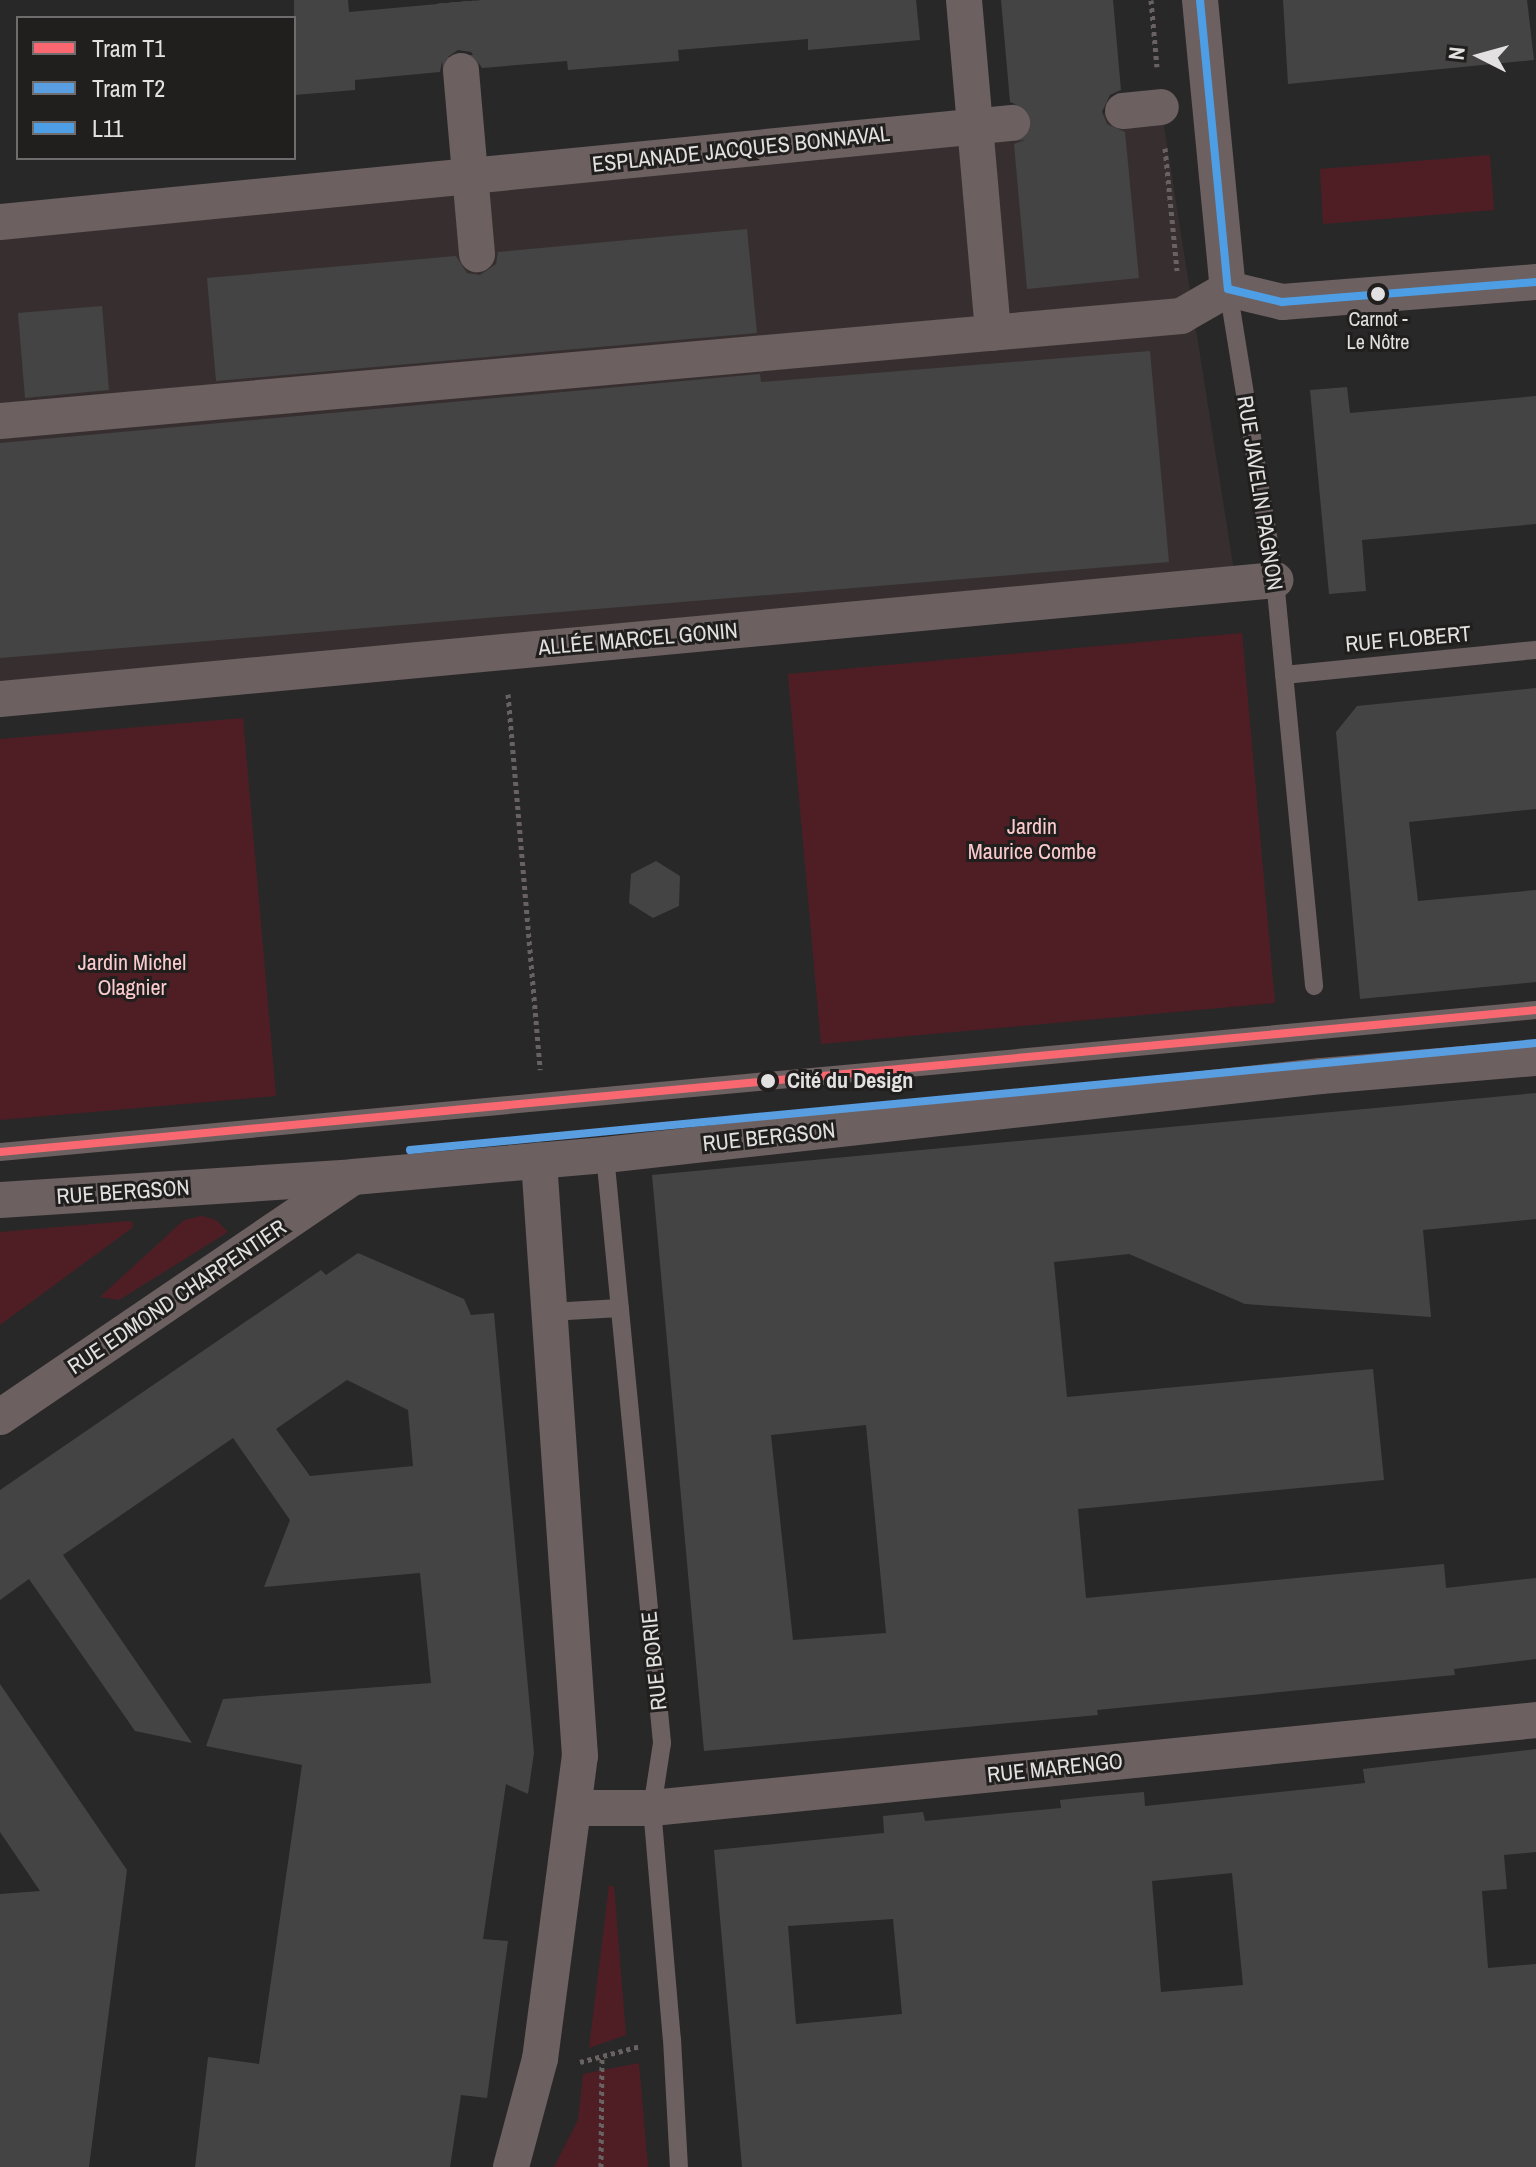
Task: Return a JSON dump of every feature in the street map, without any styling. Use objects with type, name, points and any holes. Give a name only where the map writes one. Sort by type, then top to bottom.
[{"type":"street","points":[[964,0],[993,333]]},
{"type":"street","name":"RUE JAVELIN PAGNON","points":[[1200,0],[1228,289]]},
{"type":"street","points":[[461,71],[477,254]]},
{"type":"street","points":[[1123,111],[1161,107]]},
{"type":"street","name":"ESPLANADE JACQUES BONNAVAL","points":[[0,222],[1012,123]]},
{"type":"street","points":[[0,421],[488,362],[993,333],[1181,316],[1228,289],[1282,302],[1536,282]]},
{"type":"street","name":"ALLÉE MARCEL GONIN","points":[[0,699],[1275,580]]},
{"type":"street","name":"RUE BERGSON","points":[[0,1200],[353,1177],[605,1155],[1321,1076],[1536,1058]]},
{"type":"street","points":[[511,2167],[540,2059],[580,1756],[539,1160]]},
{"type":"street","name":"RUE EDMOND CHARPENTIER","points":[[0,1417],[353,1177]]},
{"type":"street","name":"RUE MARENGO","points":[[574,1808],[652,1808],[1536,1720]]},
{"type":"lane","name":"RUE JAVELIN PAGNON","points":[[1228,289],[1275,580],[1314,986]]},
{"type":"lane","name":"RUE FLOBERT","points":[[1284,675],[1536,650]]},
{"type":"lane","points":[[0,1152],[1536,1010]]},
{"type":"lane","name":"RUE BORIE","points":[[605,1155],[662,1743],[652,1808],[672,2039],[679,2167]]},
{"type":"lane","points":[[550,1312],[620,1308]]},
{"type":"path","points":[[1151,0],[1181,316]]},
{"type":"path","points":[[505,652],[542,1102]]},
{"type":"path","points":[[540,2059],[584,2063],[672,2039]]},
{"type":"path","points":[[601,2167],[602,2058]]},
{"type":"shaded area","points":[[1161,107],[1236,584],[0,699],[0,222]]},
{"type":"green space","points":[[1490,155],[1494,210],[1323,224],[1320,169]]},
{"type":"green space","name":"Jardin Maurice Combe","points":[[1242,633],[1275,1003],[821,1044],[788,674]]},
{"type":"green space","name":"Jardin Michel Olagnier","points":[[243,718],[276,1096],[0,1120],[0,739]]},
{"type":"green space","points":[[202,1216],[216,1220],[228,1232],[119,1300],[100,1297],[184,1220]]},
{"type":"green space","points":[[133,1223],[132,1228],[0,1325],[0,1232]]},
{"type":"green space","points":[[609,1886],[614,1886],[626,2035],[589,2048]]},
{"type":"green space","points":[[639,2063],[648,2167],[554,2167],[578,2120],[583,2074]]},
{"type":"building","points":[[294,0],[348,0],[349,12],[482,0],[916,0],[920,40],[808,50],[808,39],[678,50],[679,61],[568,70],[567,61],[482,68],[471,52],[458,50],[442,61],[440,72],[355,80],[355,90],[296,95]]},
{"type":"building","points":[[1001,0],[1113,0],[1121,90],[1110,95],[1102,112],[1107,124],[1125,132],[1139,278],[1027,289],[1014,144],[1025,140],[1033,122],[1029,110],[1010,102]]},
{"type":"building","points":[[1283,0],[1527,0],[1534,60],[1288,84]]},
{"type":"building","points":[[747,229],[757,333],[216,381],[207,278],[456,256],[467,273],[480,275],[496,264],[498,252]]},
{"type":"building","points":[[102,306],[109,390],[25,398],[18,313]]},
{"type":"building","points":[[1150,351],[1169,562],[0,658],[0,443],[760,374],[761,382]]},
{"type":"building","points":[[1347,387],[1350,413],[1536,396],[1536,524],[1362,540],[1366,591],[1329,594],[1310,390]]},
{"type":"building","points":[[1536,688],[1536,809],[1409,822],[1418,901],[1536,890],[1536,982],[1360,999],[1336,732],[1357,706]]},
{"type":"building","points":[[656,861],[680,876],[679,906],[653,918],[629,903],[631,874]]},
{"type":"building","points":[[1536,1093],[1536,1219],[1423,1230],[1431,1317],[1245,1304],[1129,1254],[1054,1262],[1067,1397],[1373,1369],[1384,1480],[1078,1509],[1086,1598],[1444,1564],[1446,1588],[1536,1578],[1536,1659],[1454,1669],[1455,1675],[1097,1710],[1098,1715],[704,1751],[652,1175]],"holes":[[[866,1425],[886,1633],[793,1640],[771,1435]]]},
{"type":"building","points":[[358,1253],[464,1299],[471,1315],[494,1313],[534,1753],[528,1794],[506,1784],[483,1939],[508,1941],[487,2098],[461,2095],[450,2167],[195,2167],[208,2057],[259,2064],[302,1765],[206,1746],[223,1699],[431,1683],[420,1573],[264,1587],[290,1520],[233,1438],[63,1555],[192,1743],[135,1731],[29,1579],[0,1600],[0,1490],[321,1270],[326,1275]],"holes":[[[347,1380],[408,1410],[413,1466],[310,1476],[276,1429]]]},
{"type":"building","points":[[0,1684],[127,1870],[89,2167],[0,2167],[0,1894],[40,1891],[0,1832]]},
{"type":"building","points":[[1536,1749],[1536,1852],[1504,1855],[1507,1889],[1482,1891],[1488,1968],[1536,1964],[1536,2167],[742,2167],[714,1850],[884,1833],[883,1816],[923,1812],[925,1821],[1061,1808],[1060,1800],[1144,1792],[1145,1806],[1365,1783],[1363,1769]],"holes":[[[1232,1873],[1243,1985],[1161,1992],[1152,1881]],[[893,1919],[902,2014],[796,2024],[788,1926]]]},
{"type":"tunnel","points":[[455,2],[461,71]]},
{"type":"tunnel","points":[[1012,123],[1123,111]]},
{"type":"tram line","name":"T1","points":[[0,1152],[1536,1010]]},
{"type":"tram line","name":"T2","points":[[410,1150],[1536,1043]]},
{"type":"transit line","name":"L11","points":[[1200,0],[1228,289],[1282,302],[1536,282]]},
{"type":"place","name":"Carnot - Le Nôtre","points":[[1378,294]]},
{"type":"place","name":"Cité du Design","points":[[768,1081]]}]
